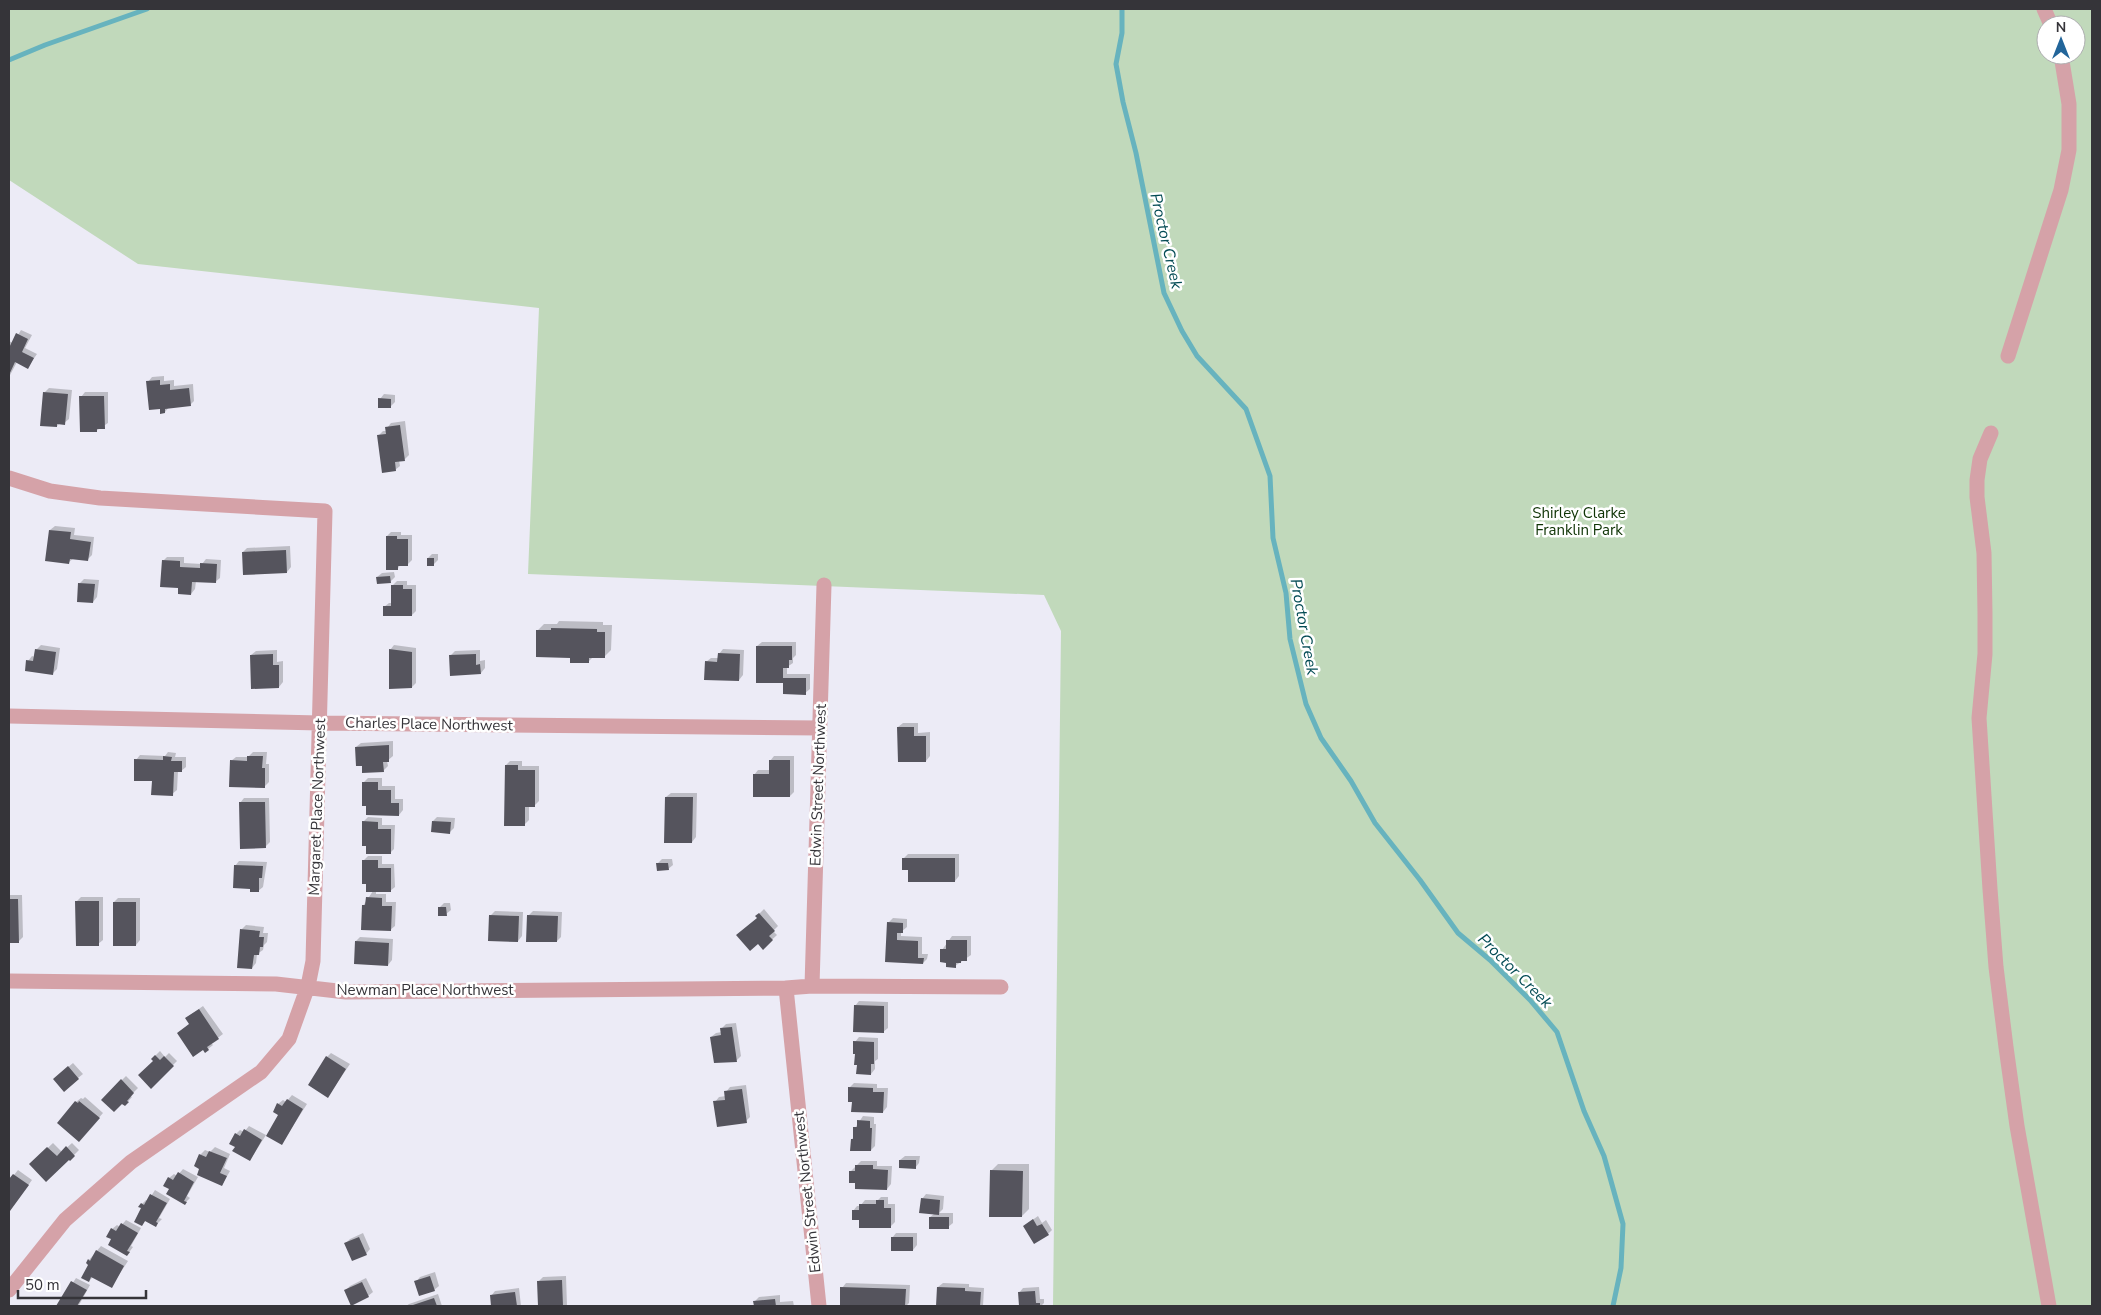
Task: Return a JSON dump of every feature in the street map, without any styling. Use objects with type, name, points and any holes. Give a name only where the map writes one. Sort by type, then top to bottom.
[{"type":"street","points":[[2008,356],[2061,190],[2069,150],[2069,104],[2063,65]]},
{"type":"street","points":[[1991,433],[1980,459],[1977,480],[1977,497],[1984,553],[1985,654],[1980,718],[1990,889],[1996,967],[2009,1067],[2025,1174],[2049,1306]]},
{"type":"street","name":"Margaret Place Northwest","points":[[9,478],[50,491],[100,498],[324,510],[320,723],[312,961],[308,986],[289,1039],[261,1072],[131,1162],[65,1220],[9,1290]]},
{"type":"street","name":"Edwin Street Northwest","points":[[812,986],[824,585]]},
{"type":"street","name":"Charles Place Northwest","points":[[9,716],[320,723],[820,728]]},
{"type":"street","name":"Newman Place Northwest","points":[[9,981],[276,984],[308,986],[346,992],[786,988],[812,986],[1001,987]]},
{"type":"street","name":"Edwin Street Northwest","points":[[786,988],[819,1306]]},
{"type":"green space","name":"Shirley Clarke Franklin Park","points":[[9,9],[2092,9],[2092,1306],[1053,1306],[1061,631],[1044,595],[528,574],[539,308],[138,264],[9,180]]},
{"type":"building","points":[[16,333],[28,339],[22,352],[34,358],[28,369],[15,362],[9,375],[9,348]]},
{"type":"building","points":[[160,380],[160,385],[170,384],[170,390],[189,388],[191,406],[165,409],[165,413],[160,414],[160,409],[149,410],[146,381]]},
{"type":"building","points":[[43,392],[68,394],[65,425],[57,424],[57,427],[40,426]]},
{"type":"building","points":[[79,396],[104,396],[105,429],[97,429],[97,432],[80,432]]},
{"type":"building","points":[[378,398],[391,399],[391,408],[378,408]]},
{"type":"building","points":[[400,425],[405,461],[395,462],[396,471],[382,473],[377,435],[386,434],[385,427]]},
{"type":"building","points":[[49,530],[71,532],[70,539],[91,542],[88,561],[70,559],[69,564],[45,561]]},
{"type":"building","points":[[386,536],[408,539],[408,566],[398,566],[398,570],[386,570]]},
{"type":"building","points":[[286,550],[287,573],[243,575],[242,552]]},
{"type":"building","points":[[427,558],[434,558],[434,566],[427,566]]},
{"type":"building","points":[[162,560],[180,561],[180,567],[200,568],[200,563],[217,564],[216,583],[192,582],[191,595],[178,594],[178,588],[160,587]]},
{"type":"building","points":[[390,576],[391,583],[377,584],[376,577]]},
{"type":"building","points":[[78,583],[95,584],[93,603],[77,602]]},
{"type":"building","points":[[391,585],[403,585],[403,589],[412,589],[412,616],[383,616],[383,606],[391,606]]},
{"type":"building","points":[[551,628],[597,629],[597,632],[605,632],[605,658],[589,658],[589,663],[570,663],[570,658],[536,657],[536,630],[551,630]]},
{"type":"building","points":[[756,646],[792,646],[792,660],[789,660],[789,668],[783,668],[783,678],[806,678],[806,695],[783,694],[783,683],[756,683]]},
{"type":"building","points":[[35,649],[56,652],[53,675],[25,671],[26,660],[33,661]]},
{"type":"building","points":[[389,649],[412,652],[412,688],[389,689]]},
{"type":"building","points":[[718,653],[740,654],[739,681],[704,680],[705,661],[717,662]]},
{"type":"building","points":[[273,654],[273,665],[279,665],[279,688],[251,689],[250,655]]},
{"type":"building","points":[[476,654],[476,665],[480,664],[481,674],[450,676],[449,655]]},
{"type":"building","points":[[897,727],[914,727],[914,736],[926,736],[926,762],[898,762]]},
{"type":"building","points":[[389,745],[389,762],[383,762],[384,772],[362,773],[362,766],[356,766],[355,747]]},
{"type":"building","points":[[163,756],[172,757],[171,761],[182,761],[182,772],[174,772],[173,796],[151,795],[152,781],[134,781],[134,759],[163,760]]},
{"type":"building","points":[[247,756],[263,756],[262,768],[265,768],[265,788],[229,787],[230,760],[247,761]]},
{"type":"building","points":[[769,760],[790,760],[790,797],[753,797],[753,774],[769,774]]},
{"type":"building","points":[[505,765],[518,765],[518,770],[535,770],[535,807],[525,807],[525,826],[504,826]]},
{"type":"building","points":[[362,782],[378,782],[378,790],[391,790],[391,803],[399,803],[399,816],[366,815],[366,806],[362,806]]},
{"type":"building","points":[[665,797],[693,797],[692,843],[664,843]]},
{"type":"building","points":[[239,802],[265,802],[266,848],[240,849]]},
{"type":"building","points":[[362,821],[378,822],[378,829],[391,829],[391,854],[366,854],[366,846],[362,846]]},
{"type":"building","points":[[432,821],[451,822],[450,834],[431,832]]},
{"type":"building","points":[[902,858],[955,858],[955,882],[908,882],[908,870],[902,870]]},
{"type":"building","points":[[362,860],[378,860],[378,868],[391,868],[391,892],[366,892],[366,884],[362,884]]},
{"type":"building","points":[[656,863],[668,863],[669,870],[657,871]]},
{"type":"building","points":[[234,865],[263,866],[262,878],[259,878],[259,892],[250,892],[250,889],[233,888]]},
{"type":"building","points":[[366,897],[382,898],[382,906],[392,906],[391,931],[361,930],[362,905],[365,905]]},
{"type":"building","points":[[9,899],[18,899],[19,943],[9,943]]},
{"type":"building","points":[[75,901],[99,901],[99,946],[76,946]]},
{"type":"building","points":[[113,902],[136,902],[136,946],[113,946]]},
{"type":"building","points":[[438,907],[446,907],[447,916],[438,916]]},
{"type":"building","points":[[759,913],[775,931],[769,936],[773,940],[763,950],[758,944],[750,951],[736,935],[757,918],[755,916]]},
{"type":"building","points":[[489,915],[519,916],[518,942],[488,941]]},
{"type":"building","points":[[527,915],[558,916],[557,942],[526,942]]},
{"type":"building","points":[[887,922],[903,923],[903,933],[897,933],[897,940],[918,941],[918,958],[924,958],[923,964],[885,962]]},
{"type":"building","points":[[240,929],[260,931],[259,937],[264,937],[263,947],[260,947],[259,955],[254,955],[252,969],[237,968]]},
{"type":"building","points":[[946,940],[967,940],[967,961],[956,963],[956,968],[946,967],[946,963],[940,962],[940,949],[946,949]]},
{"type":"building","points":[[355,941],[389,943],[388,966],[354,964]]},
{"type":"building","points":[[854,1005],[884,1006],[884,1033],[853,1032]]},
{"type":"building","points":[[199,1009],[219,1039],[207,1047],[209,1050],[205,1053],[203,1050],[193,1057],[177,1033],[189,1024],[185,1018]]},
{"type":"building","points":[[732,1027],[737,1062],[714,1063],[710,1037],[721,1035],[720,1028]]},
{"type":"building","points":[[853,1041],[874,1042],[874,1064],[871,1064],[871,1075],[856,1074],[857,1065],[854,1065]]},
{"type":"building","points":[[155,1055],[160,1060],[164,1056],[174,1066],[151,1089],[138,1075],[153,1061],[151,1059]]},
{"type":"building","points":[[326,1056],[346,1069],[328,1098],[308,1085]]},
{"type":"building","points":[[68,1066],[79,1079],[64,1092],[53,1079]]},
{"type":"building","points":[[121,1079],[134,1093],[125,1106],[122,1104],[114,1112],[101,1100]]},
{"type":"building","points":[[848,1087],[873,1088],[873,1092],[884,1092],[883,1113],[851,1112],[852,1102],[848,1102]]},
{"type":"building","points":[[742,1089],[747,1123],[717,1127],[713,1101],[725,1100],[724,1091]]},
{"type":"building","points":[[287,1099],[303,1109],[282,1145],[266,1136],[278,1115],[273,1112],[277,1103],[282,1106]]},
{"type":"building","points":[[75,1101],[78,1103],[79,1101],[100,1118],[79,1142],[57,1123]]},
{"type":"building","points":[[857,1120],[870,1121],[870,1128],[872,1128],[871,1151],[850,1151],[853,1127],[857,1127]]},
{"type":"building","points":[[244,1129],[262,1140],[250,1161],[232,1151],[235,1147],[229,1144],[235,1133],[240,1136]]},
{"type":"building","points":[[66,1146],[75,1156],[46,1182],[29,1164],[47,1147],[57,1156]]},
{"type":"building","points":[[209,1151],[227,1158],[220,1173],[227,1176],[222,1186],[197,1175],[199,1169],[194,1166],[199,1154],[206,1157]]},
{"type":"building","points":[[899,1160],[916,1160],[916,1169],[899,1168]]},
{"type":"building","points":[[855,1165],[873,1165],[873,1169],[888,1170],[887,1190],[855,1189],[855,1183],[849,1183],[849,1171],[855,1171]]},
{"type":"building","points":[[990,1170],[1023,1171],[1022,1217],[989,1217]]},
{"type":"building","points":[[178,1172],[194,1182],[184,1201],[187,1202],[185,1205],[166,1194],[169,1189],[163,1186],[168,1177],[173,1180]]},
{"type":"building","points":[[13,1174],[29,1185],[10,1211],[9,1179]]},
{"type":"building","points":[[150,1194],[167,1203],[156,1222],[158,1223],[156,1227],[145,1221],[142,1226],[134,1222],[141,1208],[138,1207],[141,1203],[144,1205]]},
{"type":"building","points":[[921,1198],[940,1200],[939,1215],[919,1213]]},
{"type":"building","points":[[876,1200],[884,1200],[884,1208],[891,1208],[891,1228],[859,1228],[859,1220],[852,1220],[852,1210],[859,1210],[859,1204],[876,1204]]},
{"type":"building","points":[[929,1217],[949,1217],[949,1229],[929,1229]]},
{"type":"building","points":[[1033,1219],[1037,1226],[1042,1224],[1049,1235],[1034,1244],[1023,1226]]},
{"type":"building","points":[[121,1223],[138,1233],[127,1251],[130,1252],[127,1256],[108,1245],[111,1239],[106,1237],[111,1228],[116,1231]]},
{"type":"building","points":[[359,1237],[367,1255],[352,1261],[344,1243]]},
{"type":"building","points":[[891,1237],[913,1237],[913,1251],[891,1251]]},
{"type":"building","points":[[96,1250],[124,1266],[112,1288],[91,1277],[89,1282],[81,1278],[88,1265],[86,1263],[88,1259],[90,1261]]},
{"type":"building","points":[[430,1276],[435,1291],[419,1296],[414,1281]]},
{"type":"building","points":[[562,1280],[563,1306],[538,1306],[537,1281]]},
{"type":"building","points":[[71,1281],[87,1290],[77,1306],[56,1306]]},
{"type":"building","points":[[362,1282],[369,1297],[351,1306],[344,1290]]},
{"type":"building","points":[[840,1287],[906,1289],[905,1306],[840,1305]]},
{"type":"building","points":[[937,1287],[965,1288],[965,1291],[981,1292],[980,1306],[936,1306]]},
{"type":"building","points":[[1035,1291],[1036,1303],[1040,1303],[1040,1306],[1019,1306],[1018,1292]]},
{"type":"building","points":[[515,1292],[517,1306],[491,1306],[490,1295]]},
{"type":"building","points":[[434,1298],[437,1306],[410,1306]]},
{"type":"building","points":[[775,1299],[776,1306],[754,1306],[753,1301]]},
{"type":"waterway","name":"Proctor Creek","points":[[9,60],[45,45],[147,9]]},
{"type":"waterway","name":"Proctor Creek","points":[[1122,9],[1122,33],[1116,64],[1164,293],[1182,331],[1197,356],[1246,409],[1270,476],[1273,538],[1286,593],[1290,639],[1306,704],[1321,738],[1351,781],[1375,823],[1420,880],[1458,933],[1490,960],[1530,1000],[1557,1032],[1584,1111],[1604,1156],[1623,1224],[1621,1268],[1613,1306]]}]
